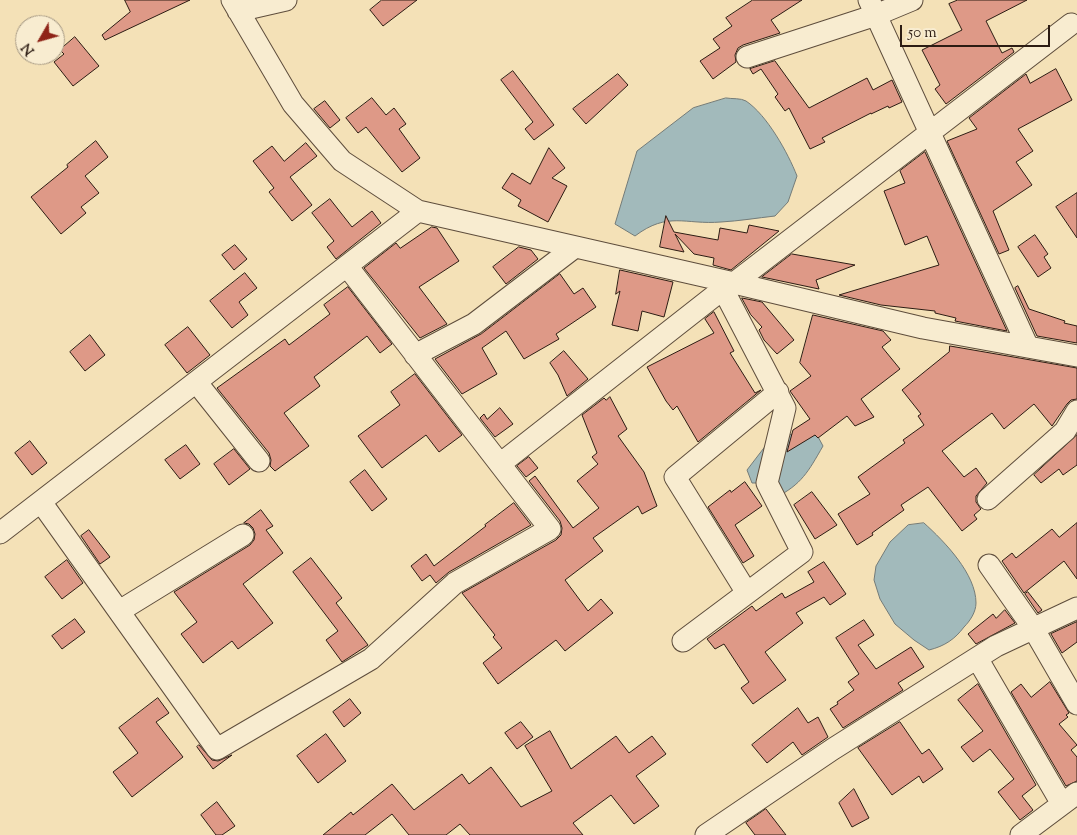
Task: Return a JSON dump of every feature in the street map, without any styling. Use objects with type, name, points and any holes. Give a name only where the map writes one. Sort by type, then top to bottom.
[{"type":"street","points":[[286,0],[235,5],[294,104],[342,161],[418,211],[576,247],[728,286],[923,328],[1077,356]]},
{"type":"street","points":[[747,57],[872,7],[912,0]]},
{"type":"street","points":[[872,7],[1028,347]]},
{"type":"street","points":[[500,464],[728,286],[1071,24]]},
{"type":"street","points":[[0,533],[418,211]]},
{"type":"street","points":[[415,355],[474,324],[576,247]]},
{"type":"street","points":[[41,502],[217,749],[371,659],[455,583],[550,529],[347,266]]},
{"type":"street","points":[[682,641],[802,552],[767,483],[785,408],[728,286]]},
{"type":"street","points":[[197,383],[259,462]]},
{"type":"street","points":[[747,593],[675,477],[778,392]]},
{"type":"street","points":[[988,500],[1065,430],[1077,412]]},
{"type":"street","points":[[126,607],[243,535]]},
{"type":"street","points":[[989,565],[1033,628],[1077,704]]},
{"type":"street","points":[[706,835],[833,749],[996,646],[1077,608]]},
{"type":"street","points":[[977,658],[1070,799],[1021,835]]},
{"type":"water","points":[[726,98],[744,100],[754,107],[762,115],[782,146],[797,176],[788,202],[775,216],[721,222],[667,221],[647,228],[635,236],[615,224],[637,151],[693,108]]},
{"type":"water","points":[[797,433],[816,433],[823,446],[804,476],[792,488],[775,498],[767,483],[752,483],[747,470],[770,440]]},
{"type":"water","points":[[924,523],[958,559],[971,581],[976,603],[972,616],[957,635],[945,644],[929,650],[895,624],[880,599],[874,580],[876,566],[890,542],[908,525]]},
{"type":"building","points":[[125,0],[190,0],[105,40],[102,35],[130,12]]},
{"type":"building","points":[[382,0],[417,0],[383,26],[370,10]]},
{"type":"building","points":[[753,0],[802,0],[771,20],[780,33],[738,48],[735,55],[736,62],[713,79],[700,61],[720,48],[713,39],[732,26],[726,18]]},
{"type":"building","points":[[958,0],[1027,0],[986,21],[1002,53],[1012,48],[1014,52],[946,104],[935,89],[940,85],[922,50],[962,30],[949,4]]},
{"type":"building","points":[[75,37],[99,66],[73,86],[56,65],[65,65],[65,46]]},
{"type":"building","points":[[775,61],[809,108],[867,78],[873,90],[892,80],[902,102],[871,113],[822,138],[825,142],[810,149],[789,108],[785,111],[775,97],[778,94],[761,69],[753,74],[750,69]]},
{"type":"building","points":[[1056,69],[1072,100],[1018,129],[1033,151],[1016,162],[1032,185],[993,211],[1009,250],[999,254],[947,141],[977,129],[969,118],[1026,74],[1030,83]]},
{"type":"building","points":[[513,71],[554,125],[534,140],[525,129],[533,122],[501,80]]},
{"type":"building","points":[[618,74],[628,85],[586,124],[573,109]]},
{"type":"building","points":[[372,98],[386,115],[394,108],[406,124],[399,129],[420,158],[402,172],[366,127],[358,133],[346,118]]},
{"type":"building","points":[[325,101],[340,120],[330,128],[314,109]]},
{"type":"building","points":[[96,141],[108,157],[85,176],[99,193],[81,207],[86,213],[61,234],[31,197]]},
{"type":"building","points":[[306,143],[317,156],[290,177],[312,205],[292,221],[269,192],[274,188],[253,161],[272,146],[284,161]]},
{"type":"building","points":[[549,148],[565,168],[552,178],[567,186],[548,222],[518,206],[521,200],[502,188],[512,173],[530,184]]},
{"type":"building","points":[[925,152],[1007,331],[955,321],[956,318],[935,313],[935,311],[881,305],[839,295],[939,265],[927,236],[905,245],[884,191],[905,183],[900,171]]},
{"type":"building","points":[[1077,193],[1077,238],[1056,207]]},
{"type":"building","points":[[330,199],[352,227],[372,211],[381,223],[336,259],[327,247],[334,241],[312,213]]},
{"type":"building","points":[[666,216],[674,232],[718,240],[720,228],[747,233],[749,225],[779,231],[731,270],[713,265],[714,258],[694,254],[675,234],[684,252],[660,247]]},
{"type":"building","points":[[432,227],[437,228],[459,261],[419,287],[447,324],[420,338],[364,268],[396,243],[400,248]]},
{"type":"building","points":[[1035,235],[1048,254],[1044,257],[1051,268],[1038,277],[1018,247]]},
{"type":"building","points":[[235,245],[247,259],[234,270],[222,255]]},
{"type":"building","points":[[519,247],[531,250],[538,259],[506,284],[493,267]]},
{"type":"building","points":[[792,254],[855,265],[816,280],[819,289],[762,277]]},
{"type":"building","points":[[620,270],[673,282],[664,317],[642,311],[638,331],[612,325],[620,291],[616,294]]},
{"type":"building","points":[[245,273],[257,288],[239,302],[248,315],[232,328],[210,301]]},
{"type":"building","points":[[560,274],[574,294],[583,288],[596,307],[556,334],[559,339],[524,359],[506,331],[482,348],[497,374],[462,394],[435,359],[481,334]]},
{"type":"building","points":[[1018,286],[1029,309],[1065,321],[1064,323],[1077,326],[1077,343],[1037,336],[1015,288]]},
{"type":"building","points":[[348,287],[392,344],[380,353],[367,336],[314,377],[320,386],[284,413],[309,446],[275,471],[270,466],[269,453],[217,388],[285,339],[289,345],[330,314],[324,305]]},
{"type":"building","points":[[742,298],[762,302],[794,340],[777,354],[764,340],[759,330],[762,327],[751,315]]},
{"type":"building","points":[[714,312],[734,351],[730,353],[755,393],[761,390],[698,442],[677,406],[673,410],[666,401],[647,367],[714,333],[705,319]]},
{"type":"building","points":[[813,315],[883,331],[891,340],[882,347],[900,369],[861,399],[874,417],[855,426],[847,416],[818,438],[815,435],[787,452],[793,430],[810,419],[790,391],[811,376],[800,363]]},
{"type":"building","points":[[188,327],[210,355],[187,373],[165,345]]},
{"type":"building","points":[[90,335],[105,355],[85,371],[70,352]]},
{"type":"building","points":[[950,346],[1077,368],[1077,399],[1071,400],[1067,404],[1052,426],[1034,404],[1004,429],[992,413],[942,451],[964,477],[976,468],[987,483],[976,496],[976,502],[981,509],[974,515],[977,519],[962,531],[928,487],[901,505],[904,510],[872,533],[873,535],[857,545],[838,514],[870,494],[858,477],[905,443],[903,440],[924,425],[918,416],[921,414],[902,390],[949,352]]},
{"type":"building","points":[[564,351],[588,379],[567,396],[558,375],[550,363]]},
{"type":"building","points":[[415,374],[462,435],[439,452],[426,435],[382,468],[358,436],[400,405],[391,392]]},
{"type":"building","points":[[610,397],[627,429],[618,436],[644,472],[657,506],[642,514],[638,506],[593,538],[603,551],[565,580],[588,611],[601,599],[613,613],[565,651],[556,640],[498,684],[483,663],[502,648],[493,637],[495,635],[462,593],[556,540],[561,535],[560,521],[529,481],[535,476],[573,528],[599,508],[577,481],[598,464],[592,457],[597,453],[582,415],[604,398],[606,400]]},
{"type":"building","points":[[500,408],[513,424],[495,437],[480,418],[484,414],[487,419]]},
{"type":"building","points":[[1077,435],[1077,465],[1063,475],[1059,469],[1041,483],[1034,475]]},
{"type":"building","points":[[30,441],[47,463],[32,475],[15,453]]},
{"type":"building","points":[[186,445],[200,464],[180,479],[165,460]]},
{"type":"building","points":[[234,449],[250,469],[229,485],[214,464]]},
{"type":"building","points":[[529,457],[538,468],[526,477],[517,466]]},
{"type":"building","points":[[365,470],[387,499],[372,511],[350,482]]},
{"type":"building","points":[[745,482],[762,506],[735,525],[754,556],[743,563],[708,507],[730,490],[731,492]]},
{"type":"building","points":[[812,492],[837,525],[815,539],[794,505]]},
{"type":"building","points":[[514,503],[531,525],[449,572],[436,583],[430,575],[422,581],[411,566],[426,554],[434,566]]},
{"type":"building","points":[[261,510],[273,526],[266,530],[283,553],[243,584],[273,623],[238,649],[232,641],[203,663],[181,634],[197,622],[174,592],[250,545],[254,540],[255,534],[249,524],[244,523]]},
{"type":"building","points":[[1077,523],[1077,579],[1064,561],[1024,593],[1002,561],[1012,553],[1016,558],[1052,529],[1059,537]]},
{"type":"building","points":[[89,530],[110,557],[100,564],[81,536]]},
{"type":"building","points":[[311,558],[342,598],[336,603],[368,645],[342,662],[326,640],[338,631],[293,572]]},
{"type":"building","points":[[67,560],[83,583],[62,599],[45,577]]},
{"type":"building","points":[[824,562],[846,594],[830,605],[824,597],[796,613],[803,623],[765,652],[786,680],[753,704],[741,688],[749,682],[724,644],[715,649],[707,639],[752,606],[756,611],[782,593],[785,598],[814,582],[808,572]]},
{"type":"building","points":[[1028,592],[1042,610],[1038,613],[1025,594]]},
{"type":"building","points":[[1005,610],[1015,623],[976,644],[968,634],[993,614],[996,618]]},
{"type":"building","points":[[75,619],[85,632],[62,649],[52,636]]},
{"type":"building","points":[[864,620],[874,635],[858,645],[876,669],[911,647],[924,667],[898,683],[903,690],[843,728],[830,709],[854,690],[848,682],[859,674],[836,638]]},
{"type":"building","points":[[1077,622],[1077,642],[1062,653],[1051,634]]},
{"type":"building","points":[[1050,682],[1069,713],[1066,715],[1068,717],[1059,724],[1077,745],[1071,750],[1077,757],[1077,781],[1066,786],[1011,692],[1021,684],[1031,697]]},
{"type":"building","points":[[978,684],[1036,785],[1022,796],[1033,810],[1020,820],[998,792],[1014,779],[990,749],[973,762],[961,747],[983,731],[958,700]]},
{"type":"building","points":[[158,698],[169,713],[156,722],[183,757],[132,797],[113,772],[138,753],[119,728]]},
{"type":"building","points":[[350,699],[361,713],[344,727],[333,712]]},
{"type":"building","points":[[798,708],[808,723],[818,717],[828,737],[802,755],[793,742],[767,763],[752,745]]},
{"type":"building","points":[[521,722],[533,737],[517,749],[505,733]]},
{"type":"building","points":[[900,722],[922,754],[929,749],[943,769],[923,783],[919,776],[892,795],[858,748]]},
{"type":"building","points":[[550,731],[571,769],[616,736],[629,753],[652,736],[666,754],[636,776],[659,806],[634,824],[611,795],[573,823],[583,835],[470,835],[460,824],[446,835],[409,835],[392,814],[365,835],[323,835],[351,812],[353,815],[392,784],[414,810],[462,774],[469,784],[491,767],[521,807],[552,791],[525,746]]},
{"type":"building","points":[[326,734],[346,761],[318,783],[297,756]]},
{"type":"building","points":[[199,745],[212,760],[218,761],[232,755],[213,769],[197,747]]},
{"type":"building","points":[[854,789],[869,818],[852,827],[839,803]]},
{"type":"building","points":[[217,802],[235,826],[222,835],[216,835],[201,815]]},
{"type":"building","points":[[766,809],[786,835],[755,835],[746,823]]}]
